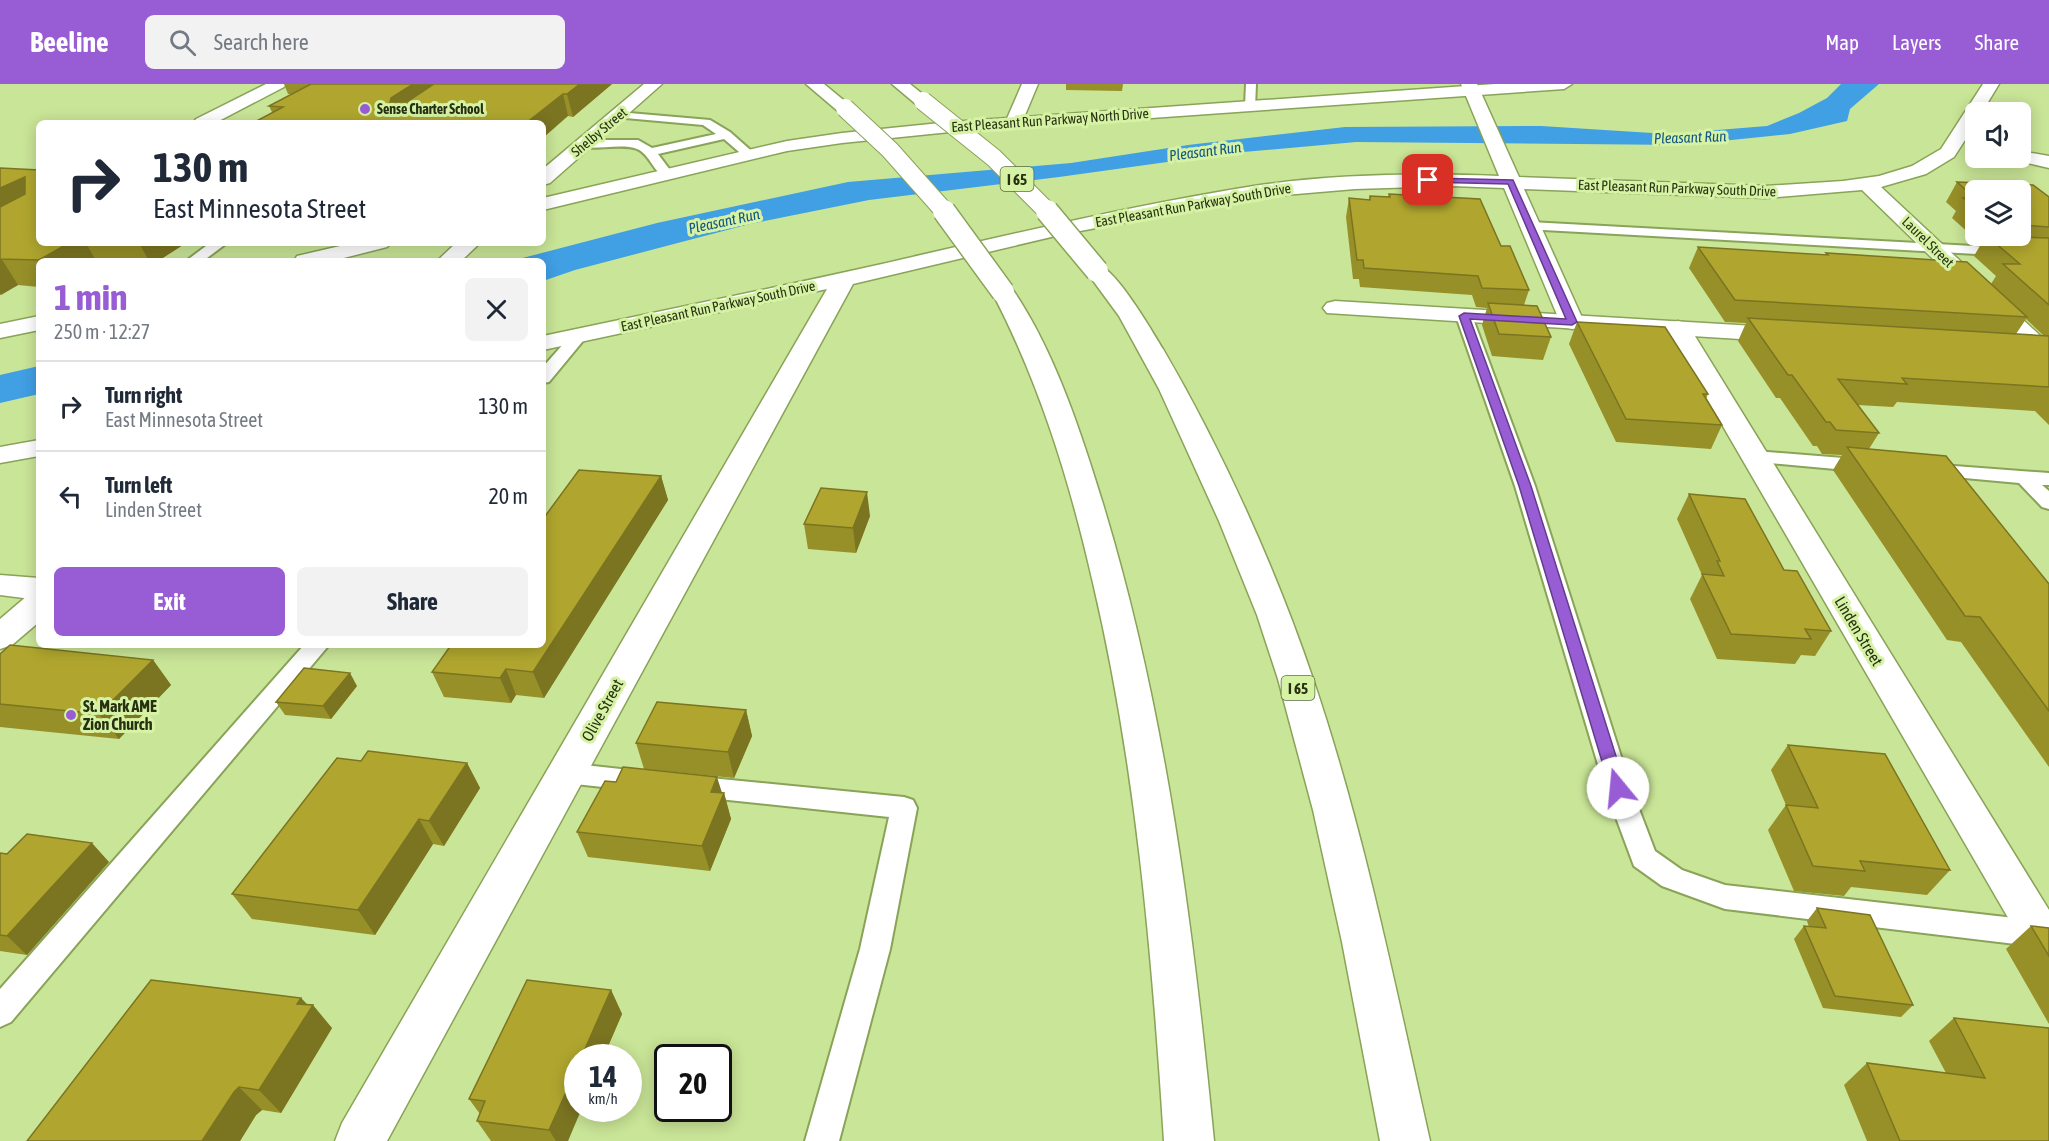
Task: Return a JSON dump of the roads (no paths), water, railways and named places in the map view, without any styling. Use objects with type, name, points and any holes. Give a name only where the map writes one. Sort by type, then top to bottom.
[{"type":"main road","points":[[208,120],[278,84]]},
{"type":"main road","name":"Shelby Street","points":[[546,176],[654,84]]},
{"type":"main road","points":[[814,84],[845,108],[889,148],[941,204],[974,246],[1003,292],[1024,329],[1044,372],[1090,508],[1125,646],[1143,742],[1160,854],[1171,943],[1189,1141]]},
{"type":"main road","name":"I 65","points":[[900,84],[984,148],[1028,190],[1075,241],[1115,293],[1171,385],[1274,614],[1319,758],[1352,891],[1405,1141]]},
{"type":"main road","points":[[1014,123],[1030,84]]},
{"type":"main road","name":"East Pleasant Run Parkway North Drive","points":[[546,203],[750,155],[836,138],[1251,106],[1473,93],[1564,84]]},
{"type":"main road","name":"East Pleasant Run Parkway South Drive","points":[[546,342],[844,279],[1064,228],[1262,191],[1391,181],[1510,182],[1746,192],[1867,184],[1898,177],[1926,167],[1948,153],[1991,84]]},
{"type":"main road","points":[[1473,93],[1572,322]]},
{"type":"main road","points":[[1955,143],[1965,145]]},
{"type":"main road","points":[[2031,158],[2049,162]]},
{"type":"main road","name":"Laurel Street","points":[[1867,184],[2045,351]]},
{"type":"main road","points":[[318,258],[368,246]]},
{"type":"main road","points":[[452,258],[466,246]]},
{"type":"main road","name":"Olive Street","points":[[360,1141],[844,279]]},
{"type":"main road","points":[[1335,308],[1807,336]]},
{"type":"main road","points":[[0,331],[36,324]]},
{"type":"main road","name":"Linden Street","points":[[1678,328],[2044,935]]},
{"type":"main road","points":[[2006,348],[2045,351]]},
{"type":"main road","points":[[0,455],[36,449]]},
{"type":"main road","points":[[0,585],[36,589]]},
{"type":"main road","points":[[0,637],[36,607]]},
{"type":"lane","points":[[1251,84],[1251,106]]},
{"type":"lane","points":[[618,115],[706,122],[750,155]]},
{"type":"lane","points":[[618,144],[650,116]]},
{"type":"lane","points":[[584,144],[638,144],[706,122]]},
{"type":"lane","points":[[650,153],[726,135]]},
{"type":"lane","points":[[638,144],[650,153],[667,174]]},
{"type":"lane","points":[[1530,226],[2049,254]]},
{"type":"lane","points":[[198,258],[216,246]]},
{"type":"lane","points":[[1464,316],[1525,486],[1618,788],[1644,858],[1672,878],[1725,897],[2044,935]]},
{"type":"lane","points":[[546,374],[579,336]]},
{"type":"lane","points":[[1755,457],[1884,467]]},
{"type":"lane","points":[[1908,469],[2049,479]]},
{"type":"lane","points":[[2025,478],[2049,503]]},
{"type":"lane","points":[[0,1012],[314,648]]},
{"type":"lane","points":[[566,773],[904,807],[875,949],[822,1141]]},
{"type":"water","name":"Pleasant Run","points":[[1841,84],[1879,84],[1850,109],[1847,121],[1790,134],[1683,145],[1356,142],[1232,153],[869,200],[750,224],[575,270],[546,280],[546,258],[523,258],[657,223],[848,182],[1071,163],[1188,145],[1345,127],[1541,126],[1668,134],[1767,126],[1827,98]]},
{"type":"water","points":[[36,367],[36,395],[0,403],[0,375]]},
{"type":"place","name":"Sense Charter School","points":[[365,109]]},
{"type":"place","name":"St. Mark AME Zion Church","points":[[71,715]]}]
